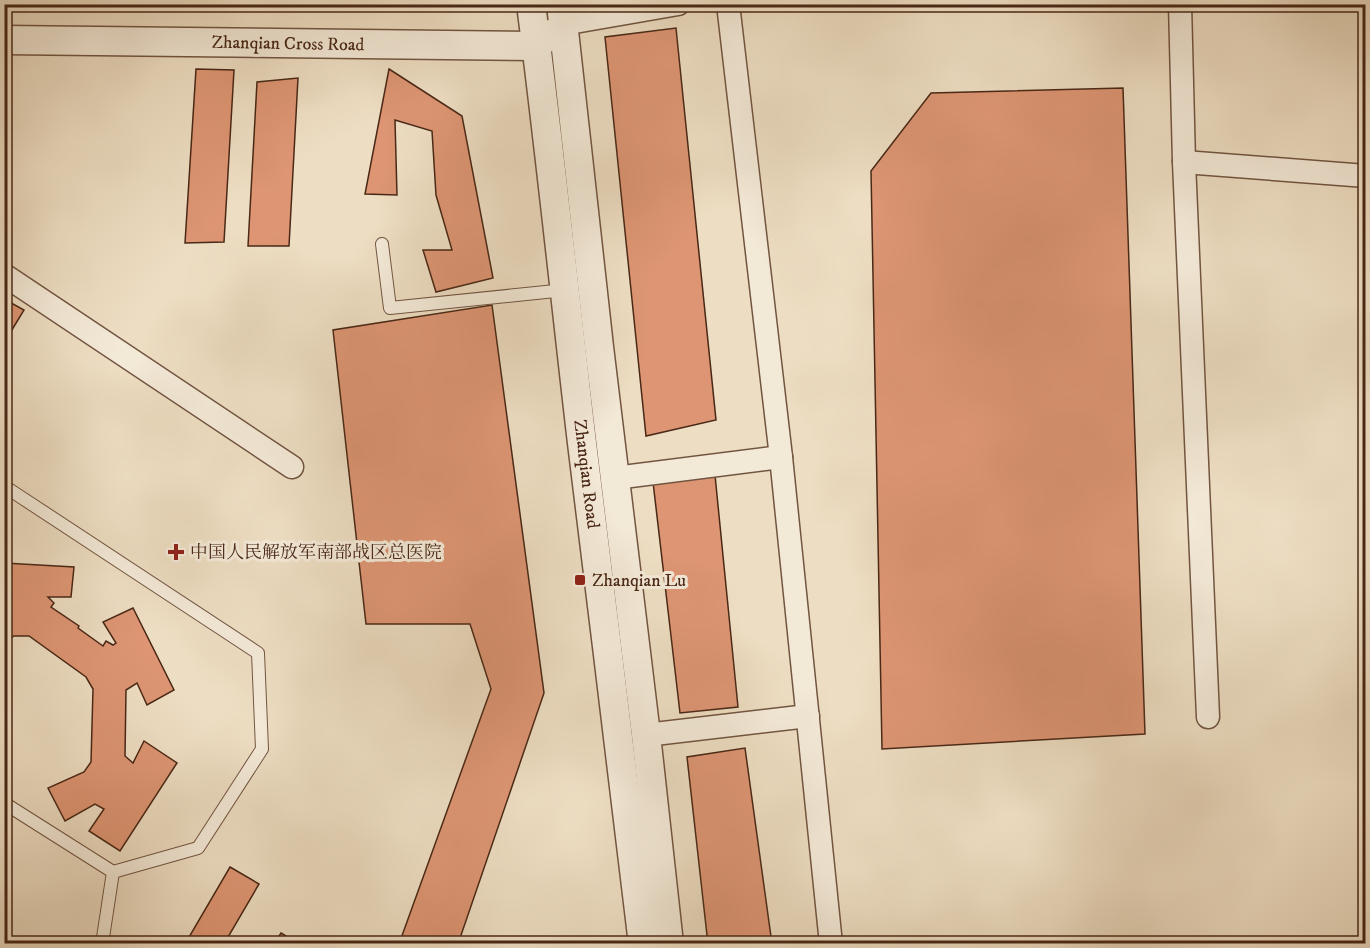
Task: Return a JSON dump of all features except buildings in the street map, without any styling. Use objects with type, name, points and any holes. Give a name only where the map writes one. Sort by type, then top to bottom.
[{"type":"street","name":"Zhanqian Road","points":[[531,4],[643,944]]},
{"type":"street","points":[[536,46],[562,14],[678,4]]},
{"type":"street","points":[[728,4],[781,457],[831,944]]},
{"type":"street","points":[[1180,4],[1184,162],[1208,717]]},
{"type":"street","name":"Zhanqian Road","points":[[562,14],[669,944]]},
{"type":"street","name":"Zhanqian Cross Road","points":[[4,40],[536,46]]},
{"type":"street","points":[[1184,162],[1365,176]]},
{"type":"street","points":[[4,275],[292,466]]},
{"type":"street","points":[[615,478],[781,457]]},
{"type":"street","points":[[646,735],[808,716]]},
{"type":"lane","points":[[382,244],[390,308],[565,290]]},
{"type":"lane","points":[[4,486],[258,653],[262,749],[198,848],[113,872],[4,803]]},
{"type":"lane","points":[[102,944],[113,872]]},
{"type":"place","name":"中国人民解放军南部战区总医院","points":[[176,552]]},
{"type":"place","name":"Zhanqian Lu","points":[[580,580]]}]
